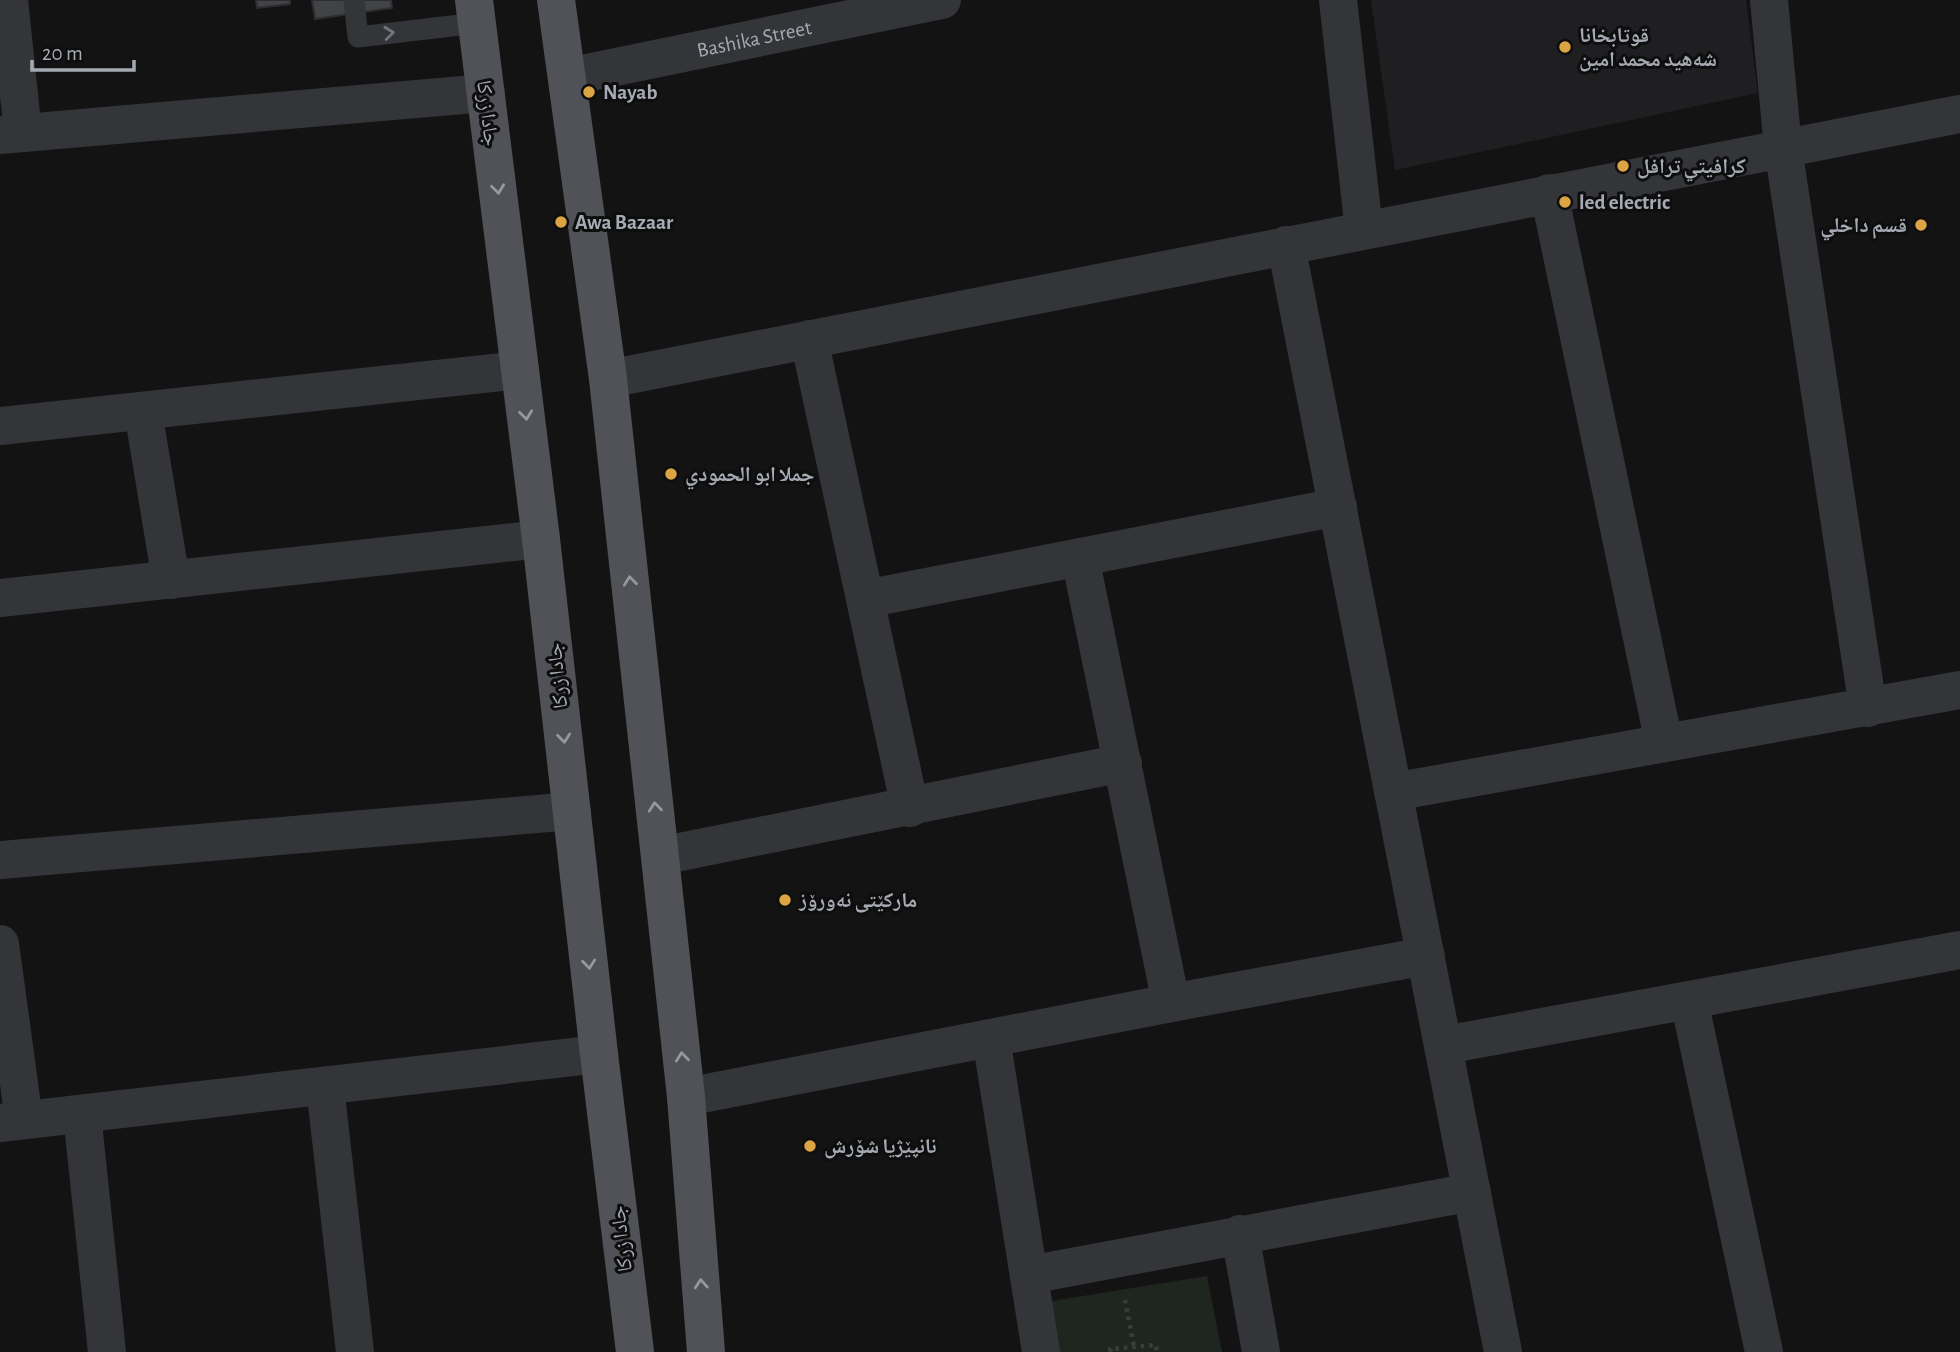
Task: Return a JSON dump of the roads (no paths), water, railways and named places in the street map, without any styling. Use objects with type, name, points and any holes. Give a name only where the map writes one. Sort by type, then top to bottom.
[{"type":"main road","points":[[556,0],[608,379],[686,1097],[706,1352]]},
{"type":"main road","name":"جادا زرکا","points":[[476,12],[541,539],[635,1352]]},
{"type":"street","points":[[9,0],[12,134],[486,93]]},
{"type":"street","name":"Bashika Street","points":[[567,78],[826,12],[942,0]]},
{"type":"street","points":[[1338,0],[1364,230]]},
{"type":"street","points":[[1769,0],[1783,148],[1868,708]]},
{"type":"street","points":[[608,379],[1960,114]]},
{"type":"street","points":[[1549,193],[1664,743]]},
{"type":"street","points":[[1286,245],[1445,1045],[1503,1352]]},
{"type":"street","points":[[809,339],[910,808]]},
{"type":"street","points":[[0,426],[520,370]]},
{"type":"street","points":[[143,411],[171,580]]},
{"type":"street","points":[[865,599],[1338,507]]},
{"type":"street","points":[[0,598],[541,539]]},
{"type":"street","points":[[1080,557],[1171,1003]]},
{"type":"street","points":[[1394,792],[1960,690]]},
{"type":"street","points":[[660,856],[910,808],[1123,763]]},
{"type":"street","points":[[0,860],[572,811]]},
{"type":"street","points":[[0,944],[12,1122],[599,1054]]},
{"type":"street","points":[[1445,1045],[1960,950]]},
{"type":"street","points":[[686,1097],[1426,956]]},
{"type":"street","points":[[1689,1000],[1764,1352]]},
{"type":"street","points":[[991,1038],[1041,1352]]},
{"type":"street","points":[[325,1086],[355,1352]]},
{"type":"street","points":[[82,1114],[107,1352]]},
{"type":"street","points":[[1029,1275],[1472,1192]]},
{"type":"street","points":[[1240,1234],[1261,1352]]},
{"type":"lane","points":[[354,0],[358,37],[476,12]]},
{"type":"place","name":"قوتابخانا شەهید محمد امین","points":[[1565,47]]},
{"type":"place","name":"Nayab","points":[[589,92]]},
{"type":"place","name":"كرافيتي ترافل","points":[[1623,166]]},
{"type":"place","name":"led electric","points":[[1565,202]]},
{"type":"place","name":"Awa Bazaar","points":[[561,222]]},
{"type":"place","name":"قسم داخلي","points":[[1921,225]]},
{"type":"place","name":"جملا ابو الحمودي","points":[[671,474]]},
{"type":"place","name":"مارکێتی نەورۆز","points":[[785,900]]},
{"type":"place","name":"نانپێژیا شۆرش","points":[[810,1146]]}]
